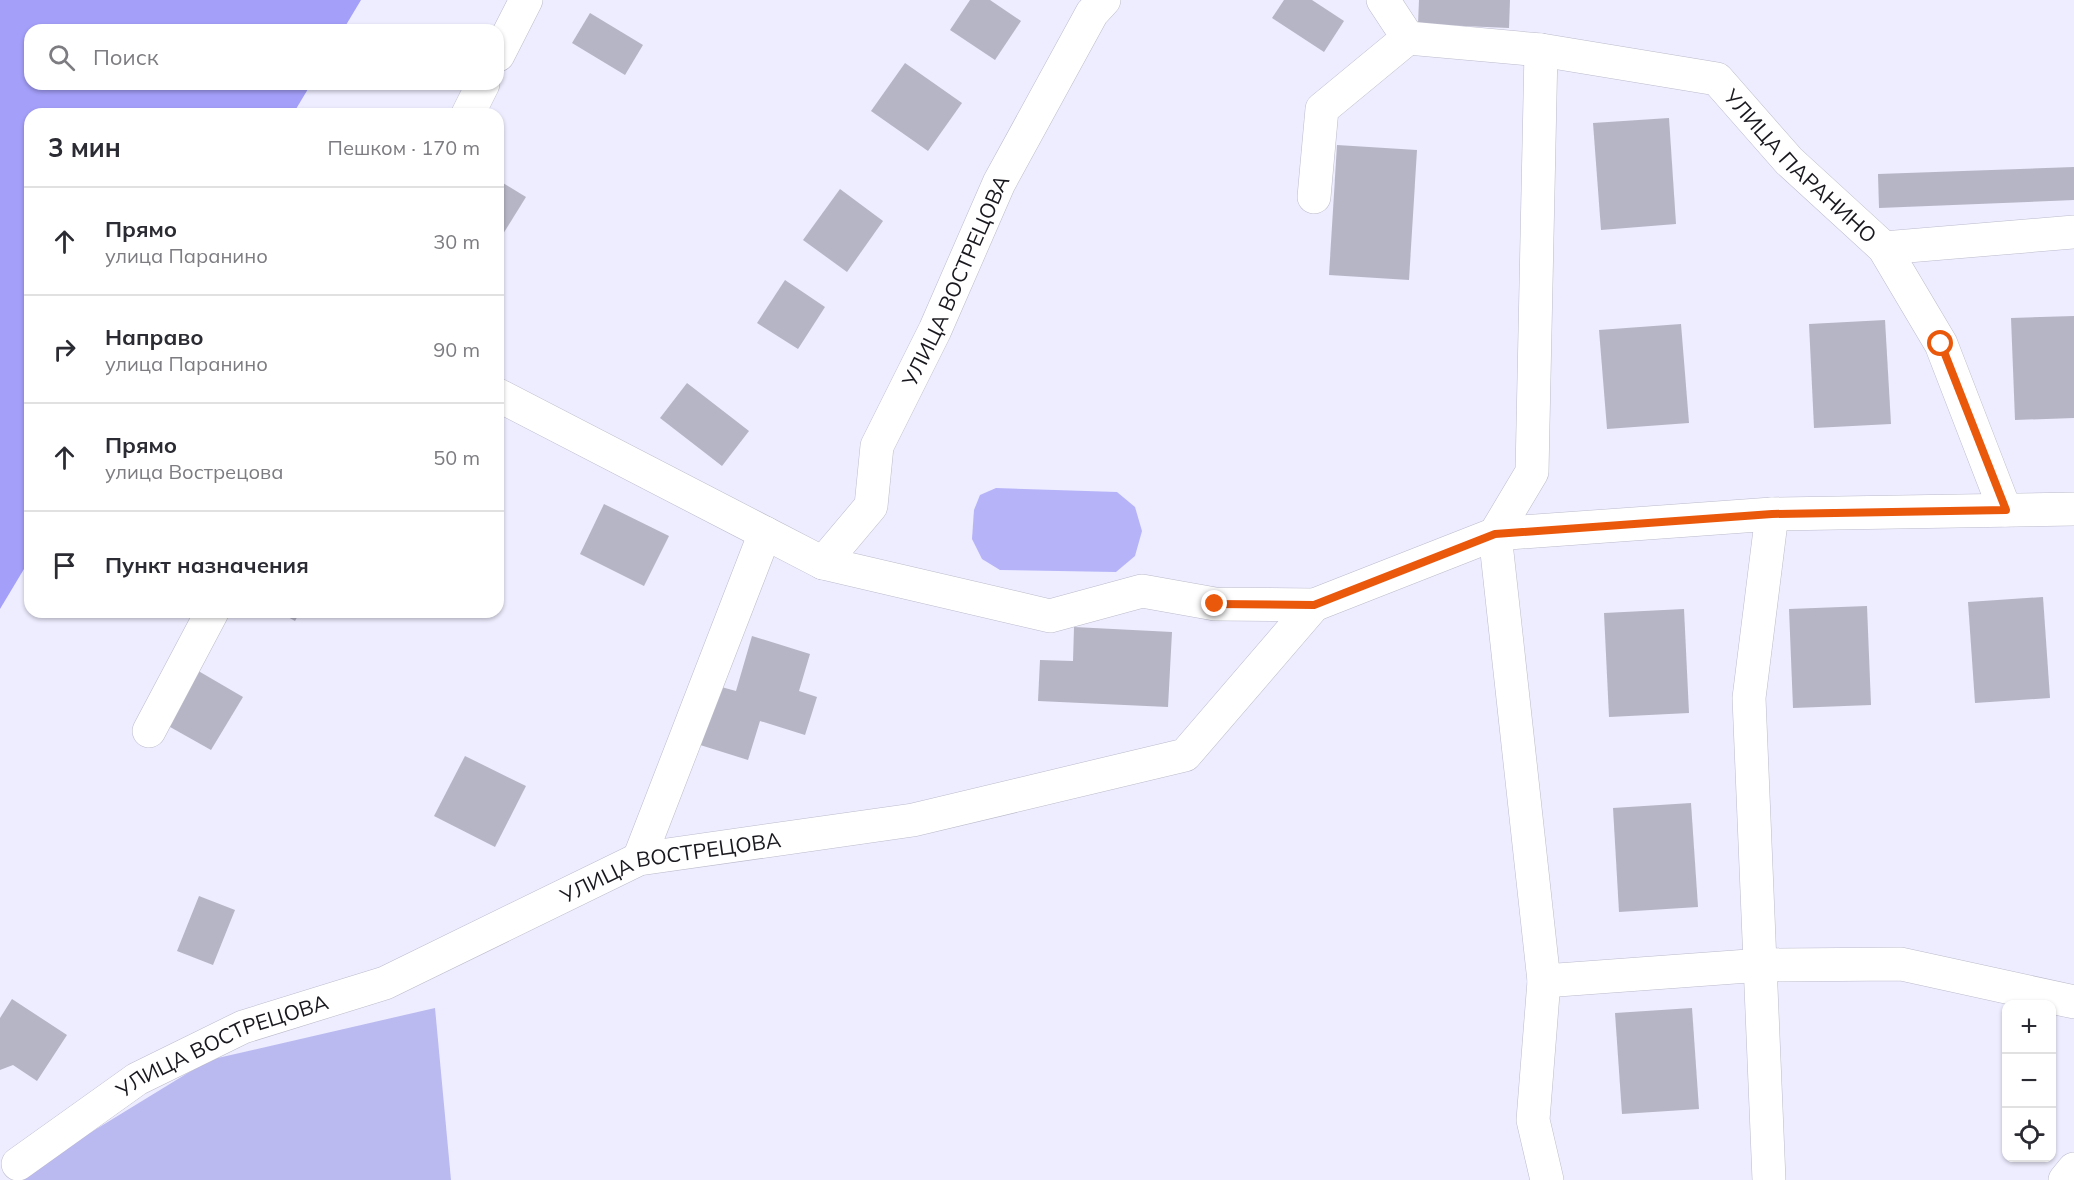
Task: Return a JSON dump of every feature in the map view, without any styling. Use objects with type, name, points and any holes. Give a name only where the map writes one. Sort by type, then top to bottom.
[{"type":"street","points":[[504,43],[526,0]]},
{"type":"street","name":"УЛИЦА ВОСТРЕЦОВА","points":[[823,562],[871,506],[877,446],[935,330],[999,183],[1092,13],[1104,0]]},
{"type":"street","points":[[1314,197],[1322,109],[1408,38],[1383,0]]},
{"type":"street","name":"УЛИЦА ПАРАНИНО","points":[[1408,38],[1541,50],[1717,79],[1789,161],[1884,248],[1941,344],[2006,510]]},
{"type":"street","points":[[1541,50],[1532,472],[1495,534],[1544,981],[1533,1120],[1547,1180]]},
{"type":"street","points":[[471,108],[480,90]]},
{"type":"street","points":[[1884,248],[2074,232]]},
{"type":"street","name":"УЛИЦА ВОСТРЕЦОВА","points":[[504,399],[823,562],[1050,616],[1142,591],[1215,604],[1314,605],[1495,534]]},
{"type":"street","points":[[1495,534],[1772,514],[2074,508]]},
{"type":"street","points":[[1769,1180],[1762,965],[1749,698],[1772,514]]},
{"type":"street","points":[[639,859],[765,532]]},
{"type":"street","name":"УЛИЦА ВОСТРЕЦОВА","points":[[18,1164],[137,1078],[243,1027],[385,983],[639,859],[913,820],[1185,755],[1314,605]]},
{"type":"street","points":[[149,731],[209,618]]},
{"type":"street","points":[[1544,981],[1762,965],[1901,964],[2074,1002]]},
{"type":"street","points":[[2065,1180],[2074,1169]]},
{"type":"shaded area","points":[[0,0],[361,0],[347,24],[24,24],[24,90],[307,90],[297,108],[24,108],[24,569],[0,609]]},
{"type":"shaded area","points":[[996,488],[1117,492],[1135,507],[1142,531],[1135,556],[1116,572],[1000,570],[982,559],[972,539],[974,510],[980,495]]},
{"type":"shaded area","points":[[435,1008],[451,1180],[13,1180],[209,1060]]},
{"type":"building","points":[[970,0],[990,0],[1021,21],[995,60],[950,30]]},
{"type":"building","points":[[1284,0],[1312,0],[1344,21],[1324,52],[1272,18]]},
{"type":"building","points":[[1419,0],[1510,0],[1509,28],[1418,24]]},
{"type":"building","points":[[590,13],[643,45],[625,75],[572,43]]},
{"type":"building","points":[[905,63],[962,103],[928,151],[871,111]]},
{"type":"building","points":[[1669,118],[1676,224],[1601,230],[1593,123]]},
{"type":"building","points":[[1337,145],[1417,150],[1409,280],[1329,275]]},
{"type":"building","points":[[2074,167],[2074,200],[1879,208],[1878,174]]},
{"type":"building","points":[[504,184],[526,197],[504,232]]},
{"type":"building","points":[[840,189],[883,221],[847,272],[803,240]]},
{"type":"building","points":[[785,280],[825,307],[798,349],[757,323]]},
{"type":"building","points":[[2074,316],[2074,418],[2015,420],[2011,318]]},
{"type":"building","points":[[1885,320],[1891,424],[1814,428],[1809,324]]},
{"type":"building","points":[[1681,324],[1689,423],[1607,429],[1599,330]]},
{"type":"building","points":[[687,383],[749,431],[722,466],[660,418]]},
{"type":"building","points":[[604,504],[669,536],[644,586],[580,554]]},
{"type":"building","points":[[2043,597],[2050,698],[1975,703],[1968,602]]},
{"type":"building","points":[[1867,606],[1871,705],[1793,708],[1789,609]]},
{"type":"building","points":[[1684,609],[1689,713],[1609,717],[1604,613]]},
{"type":"building","points":[[1074,627],[1172,632],[1168,707],[1038,701],[1040,660],[1073,661]]},
{"type":"building","points":[[752,636],[810,654],[799,691],[817,697],[805,735],[760,721],[748,760],[697,744],[714,685],[736,691]]},
{"type":"building","points":[[195,669],[243,697],[211,750],[163,723]]},
{"type":"building","points":[[465,756],[526,786],[495,847],[434,816]]},
{"type":"building","points":[[1691,803],[1698,907],[1619,912],[1613,808]]},
{"type":"building","points":[[199,896],[235,910],[213,965],[177,951]]},
{"type":"building","points":[[12,999],[67,1035],[37,1081],[13,1065],[0,1070],[0,1018]]},
{"type":"building","points":[[1692,1008],[1699,1109],[1622,1114],[1615,1013]]},
{"type":"route","points":[[1215,604],[1314,605],[1495,534],[1772,514],[2006,510],[1941,344]]}]
